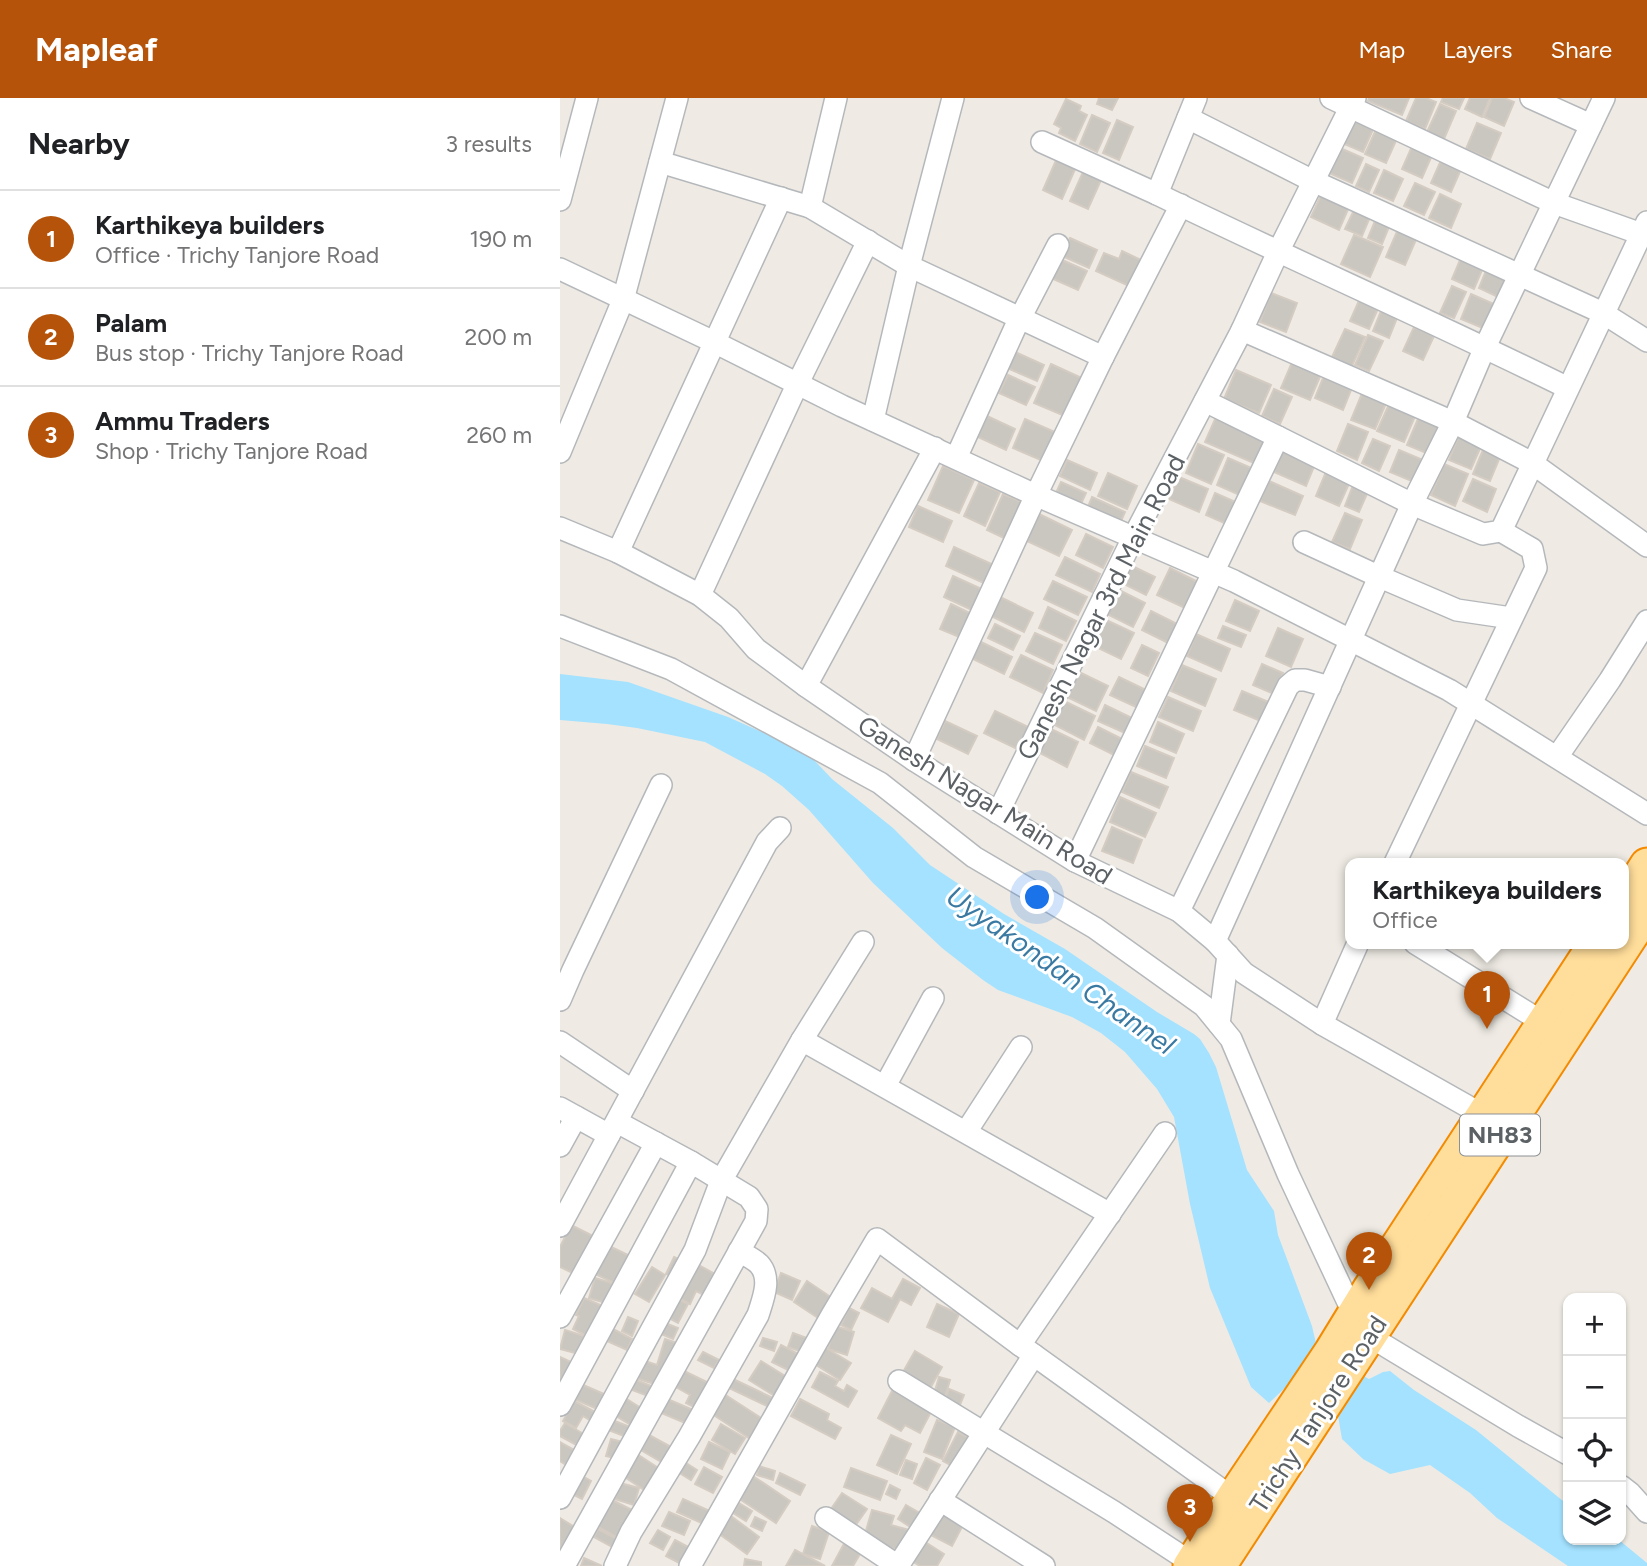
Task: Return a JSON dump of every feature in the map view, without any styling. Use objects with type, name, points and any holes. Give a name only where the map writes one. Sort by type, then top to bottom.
[{"type":"highway","points":[[1629,892],[1647,865]]},
{"type":"highway","name":"Trichy Tanjore Road","points":[[1629,937],[1647,911]]},
{"type":"highway","name":"Trichy Tanjore Road","points":[[1352,1341],[1483,1115],[1592,949]]},
{"type":"highway","name":"Trichy Tanjore Road","points":[[1200,1565],[1621,949]]},
{"type":"highway","name":"Trichy Tanjore Road","points":[[1200,1565],[1233,1498],[1304,1412]]},
{"type":"street","points":[[560,200],[587,98]]},
{"type":"street","points":[[560,452],[623,300],[677,98]]},
{"type":"street","points":[[810,207],[836,98]]},
{"type":"street","points":[[873,420],[909,266],[953,98]]},
{"type":"street","points":[[1531,98],[1591,125]]},
{"type":"street","points":[[1219,1024],[1222,948],[1330,687],[1412,503],[1453,422],[1485,347],[1604,98]]},
{"type":"street","points":[[1346,101],[1554,203],[1645,231],[1603,313],[1501,531]]},
{"type":"street","name":"Ganesh Nagar 3rd Main Road","points":[[998,813],[1133,538],[1242,330],[1314,181],[1346,101]]},
{"type":"street","points":[[1157,194],[1192,104],[1314,181],[1603,313],[1647,341]]},
{"type":"street","points":[[1042,142],[1568,388]]},
{"type":"street","points":[[660,162],[810,207],[909,266],[1103,356]]},
{"type":"street","points":[[618,552],[781,198]]},
{"type":"street","points":[[914,760],[1036,495],[1103,356],[1181,205]]},
{"type":"street","points":[[700,595],[797,385],[868,241]]},
{"type":"street","points":[[956,458],[1021,317],[1058,245]]},
{"type":"street","points":[[560,269],[714,342],[797,385],[1036,495],[1213,572],[1351,640],[1449,690],[1647,814]]},
{"type":"street","points":[[1242,330],[1453,422],[1532,463],[1647,546]]},
{"type":"street","points":[[1205,401],[1412,503],[1483,534],[1501,531],[1532,549],[1536,568],[1397,858]]},
{"type":"street","points":[[1075,861],[1278,437]]},
{"type":"street","points":[[806,687],[935,448]]},
{"type":"street","name":"Ganesh Nagar Main Road","points":[[560,528],[618,552],[700,595],[729,618],[756,649],[806,687],[914,760],[1075,861],[1179,911],[1222,948],[1244,973],[1322,1024],[1483,1115]]},
{"type":"street","points":[[1304,542],[1457,610],[1511,618]]},
{"type":"street","points":[[1557,757],[1647,621]]},
{"type":"street","points":[[560,626],[671,669],[880,783],[974,857],[1095,928],[1204,1006],[1231,1039],[1352,1341],[1563,1451]]},
{"type":"street","points":[[1179,911],[1289,687],[1295,680],[1304,680],[1330,687]]},
{"type":"street","points":[[560,1000],[661,785]]},
{"type":"street","points":[[560,1226],[768,842],[780,828]]},
{"type":"street","points":[[594,1513],[561,1494],[695,1250],[721,1181],[802,1040],[863,942]]},
{"type":"street","points":[[1322,1024],[1355,949]]},
{"type":"street","points":[[1425,949],[1544,1023]]},
{"type":"street","points":[[885,1086],[933,998]]},
{"type":"street","points":[[802,1040],[1110,1214]]},
{"type":"street","points":[[560,1044],[634,1091]]},
{"type":"street","points":[[966,1132],[1021,1047]]},
{"type":"street","points":[[560,1146],[568,1113],[656,1143],[749,1198],[757,1209],[756,1221],[564,1566]]},
{"type":"street","points":[[826,1518],[898,1566],[983,1432],[1027,1350],[1110,1214],[1165,1133]]},
{"type":"street","points":[[560,1317],[656,1143]]},
{"type":"street","points":[[560,1405],[691,1162]]},
{"type":"street","points":[[690,1566],[877,1239],[1233,1498]]},
{"type":"street","points":[[615,1566],[631,1532],[758,1315],[766,1278],[759,1265],[739,1251]]},
{"type":"street","points":[[899,1381],[1200,1565]]},
{"type":"street","points":[[1626,1490],[1647,1512]]},
{"type":"street","points":[[940,1500],[1044,1566]]},
{"type":"water","name":"Uyyakondan Channel","points":[[560,674],[628,682],[728,717],[771,736],[814,760],[832,779],[893,828],[930,865],[1194,1034],[1200,1039],[1216,1067],[1247,1170],[1274,1211],[1278,1235],[1312,1326],[1317,1348],[1322,1355],[1369,1379],[1390,1371],[1476,1430],[1563,1501],[1563,1545],[1625,1545],[1647,1563],[1647,1566],[1568,1566],[1497,1518],[1470,1493],[1430,1465],[1390,1474],[1363,1459],[1342,1439],[1337,1410],[1286,1387],[1269,1403],[1251,1387],[1210,1288],[1190,1204],[1174,1117],[1157,1089],[1125,1052],[1101,1033],[1072,1017],[998,990],[983,980],[942,948],[873,883],[809,810],[765,774],[705,742],[637,728],[560,720]]},
{"type":"building","points":[[1099,98],[1118,98],[1112,110],[1097,104]]},
{"type":"building","points":[[1369,98],[1409,98],[1402,115],[1368,101]]},
{"type":"building","points":[[1416,98],[1436,102],[1425,129],[1406,121]]},
{"type":"building","points":[[1443,98],[1464,98],[1459,109],[1441,102]]},
{"type":"building","points":[[1470,98],[1490,98],[1482,117],[1465,109]]},
{"type":"building","points":[[1492,98],[1504,98],[1514,102],[1504,126],[1484,117]]},
{"type":"building","points":[[1066,99],[1081,106],[1079,111],[1087,115],[1075,141],[1059,133],[1061,128],[1054,124]]},
{"type":"building","points":[[1440,104],[1456,111],[1444,139],[1427,132]]},
{"type":"building","points":[[1092,115],[1110,123],[1097,152],[1080,144]]},
{"type":"building","points":[[1354,115],[1375,125],[1363,152],[1342,143]]},
{"type":"building","points":[[1117,120],[1133,127],[1119,160],[1103,153]]},
{"type":"building","points":[[1477,123],[1501,133],[1490,159],[1466,149]]},
{"type":"building","points":[[1378,125],[1399,134],[1386,163],[1365,154]]},
{"type":"building","points":[[1413,144],[1433,153],[1422,178],[1402,169]]},
{"type":"building","points":[[1340,148],[1363,158],[1352,183],[1329,173]]},
{"type":"building","points":[[1057,158],[1076,167],[1062,199],[1043,190]]},
{"type":"building","points":[[1442,158],[1462,167],[1451,192],[1431,183]]},
{"type":"building","points":[[1366,164],[1379,170],[1369,192],[1356,186]]},
{"type":"building","points":[[1384,170],[1403,179],[1393,201],[1374,193]]},
{"type":"building","points":[[1083,172],[1101,180],[1088,209],[1070,201]]},
{"type":"building","points":[[1415,183],[1435,192],[1424,215],[1404,206]]},
{"type":"building","points":[[1440,194],[1461,204],[1451,228],[1429,218]]},
{"type":"building","points":[[1321,195],[1349,207],[1339,230],[1311,217]]},
{"type":"building","points":[[1354,210],[1370,217],[1362,236],[1345,229]]},
{"type":"building","points":[[1377,216],[1391,222],[1382,244],[1368,238]]},
{"type":"building","points":[[1399,227],[1418,235],[1405,265],[1386,257]]},
{"type":"building","points":[[1354,235],[1383,247],[1370,277],[1341,264]]},
{"type":"building","points":[[1070,238],[1097,250],[1089,268],[1062,256]]},
{"type":"building","points":[[1122,251],[1141,260],[1129,286],[1096,271],[1104,253],[1119,259]]},
{"type":"building","points":[[1463,253],[1485,263],[1474,289],[1452,279]]},
{"type":"building","points":[[1060,259],[1087,271],[1078,290],[1051,278]]},
{"type":"building","points":[[1487,268],[1511,279],[1502,299],[1479,288]]},
{"type":"building","points":[[1452,286],[1466,292],[1454,318],[1440,313]]},
{"type":"building","points":[[1271,293],[1297,303],[1286,332],[1260,322]]},
{"type":"building","points":[[1471,294],[1496,305],[1485,329],[1461,319]]},
{"type":"building","points":[[1361,296],[1380,304],[1369,329],[1350,321]]},
{"type":"building","points":[[1383,306],[1399,313],[1389,338],[1373,331]]},
{"type":"building","points":[[1414,327],[1434,336],[1423,360],[1403,351]]},
{"type":"building","points":[[1345,329],[1365,337],[1352,366],[1332,357]]},
{"type":"building","points":[[1368,335],[1383,341],[1369,371],[1355,365]]},
{"type":"building","points":[[1015,352],[1044,365],[1037,381],[1007,368]]},
{"type":"building","points":[[1293,360],[1322,372],[1310,400],[1281,388]]},
{"type":"building","points":[[1051,364],[1084,379],[1067,417],[1034,403]]},
{"type":"building","points":[[1236,370],[1271,385],[1259,413],[1224,399]]},
{"type":"building","points":[[1325,373],[1353,385],[1343,410],[1315,398]]},
{"type":"building","points":[[1008,375],[1035,387],[1026,405],[999,393]]},
{"type":"building","points":[[1274,389],[1292,397],[1280,424],[1262,416]]},
{"type":"building","points":[[1363,391],[1387,401],[1375,429],[1351,420]]},
{"type":"building","points":[[1390,402],[1416,414],[1404,442],[1377,431]]},
{"type":"building","points":[[1420,414],[1444,424],[1431,455],[1407,445]]},
{"type":"building","points":[[987,416],[1015,429],[1006,450],[978,437]]},
{"type":"building","points":[[1216,417],[1267,439],[1256,464],[1205,442]]},
{"type":"building","points":[[1025,419],[1055,432],[1043,461],[1013,448]]},
{"type":"building","points":[[1348,424],[1368,432],[1357,460],[1337,451]]},
{"type":"building","points":[[1459,435],[1482,444],[1471,469],[1449,460]]},
{"type":"building","points":[[1373,439],[1390,446],[1379,471],[1362,463]]},
{"type":"building","points":[[1198,444],[1224,455],[1211,484],[1186,473]]},
{"type":"building","points":[[1485,445],[1502,452],[1490,481],[1473,474]]},
{"type":"building","points":[[1399,450],[1423,460],[1414,482],[1390,472]]},
{"type":"building","points":[[1283,451],[1315,464],[1306,486],[1274,472]]},
{"type":"building","points":[[1228,458],[1256,470],[1244,497],[1217,485]]},
{"type":"building","points":[[1067,460],[1097,473],[1090,490],[1060,476]]},
{"type":"building","points":[[1444,464],[1468,474],[1455,506],[1431,495]]},
{"type":"building","points":[[943,466],[974,480],[959,513],[928,500]]},
{"type":"building","points":[[1328,467],[1352,477],[1339,506],[1316,496]]},
{"type":"building","points":[[1108,473],[1137,486],[1127,509],[1098,496]]},
{"type":"building","points":[[1179,477],[1208,489],[1199,512],[1169,499]]},
{"type":"building","points":[[1473,479],[1496,489],[1487,512],[1463,501]]},
{"type":"building","points":[[1355,480],[1370,487],[1359,512],[1345,506]]},
{"type":"building","points":[[1269,481],[1303,496],[1295,515],[1260,501]]},
{"type":"building","points":[[1061,482],[1086,493],[1080,506],[1055,495]]},
{"type":"building","points":[[979,483],[1000,492],[985,526],[964,516]]},
{"type":"building","points":[[1215,493],[1240,504],[1231,526],[1206,515]]},
{"type":"building","points":[[1003,494],[1024,503],[1008,540],[987,530]]},
{"type":"building","points":[[1092,497],[1125,512],[1118,528],[1085,514]]},
{"type":"building","points":[[918,506],[952,521],[943,542],[909,527]]},
{"type":"building","points":[[1345,513],[1362,520],[1350,549],[1332,542]]},
{"type":"building","points":[[1039,514],[1072,530],[1059,556],[1027,541]]},
{"type":"building","points":[[1086,534],[1113,547],[1103,568],[1076,555]]},
{"type":"building","points":[[954,547],[996,566],[988,585],[946,566]]},
{"type":"building","points":[[1065,557],[1100,574],[1092,592],[1056,575]]},
{"type":"building","points":[[1130,565],[1155,577],[1146,595],[1122,583]]},
{"type":"building","points":[[1170,568],[1200,583],[1187,609],[1157,595]]},
{"type":"building","points":[[953,576],[986,591],[976,612],[944,597]]},
{"type":"building","points":[[1053,581],[1087,597],[1078,615],[1044,599]]},
{"type":"building","points":[[1117,589],[1145,603],[1133,627],[1105,613]]},
{"type":"building","points":[[998,596],[1033,613],[1024,632],[989,615]]},
{"type":"building","points":[[1235,600],[1259,611],[1250,631],[1226,621]]},
{"type":"building","points":[[951,604],[974,615],[964,639],[940,629]]},
{"type":"building","points":[[1048,607],[1076,621],[1066,641],[1039,628]]},
{"type":"building","points":[[1151,611],[1177,624],[1168,643],[1142,630]]},
{"type":"building","points":[[1104,619],[1134,633],[1121,659],[1092,645]]},
{"type":"building","points":[[995,624],[1020,636],[1013,650],[988,638]]},
{"type":"building","points":[[1223,626],[1246,635],[1241,647],[1218,638]]},
{"type":"building","points":[[1278,628],[1303,639],[1291,667],[1266,656]]},
{"type":"building","points":[[1035,633],[1062,645],[1053,664],[1026,651]]},
{"type":"building","points":[[1196,634],[1230,649],[1221,671],[1187,656]]},
{"type":"building","points":[[979,641],[1012,657],[1004,674],[971,658]]},
{"type":"building","points":[[1142,645],[1159,653],[1148,676],[1131,668]]},
{"type":"building","points":[[1021,655],[1053,670],[1043,693],[1010,677]]},
{"type":"building","points":[[1262,664],[1283,673],[1274,694],[1253,685]]},
{"type":"building","points":[[1182,665],[1216,679],[1205,706],[1171,691]]},
{"type":"building","points":[[1077,671],[1108,686],[1096,711],[1065,696]]},
{"type":"building","points":[[1119,677],[1146,690],[1138,708],[1110,695]]},
{"type":"building","points":[[1242,691],[1271,703],[1263,722],[1234,710]]},
{"type":"building","points":[[1168,697],[1201,711],[1193,731],[1159,717]]},
{"type":"building","points":[[1064,701],[1095,716],[1084,740],[1053,724]]},
{"type":"building","points":[[1105,705],[1134,719],[1127,734],[1098,721]]},
{"type":"building","points":[[995,711],[1028,727],[1017,749],[984,733]]},
{"type":"building","points":[[945,721],[977,736],[968,754],[937,739]]},
{"type":"building","points":[[1158,722],[1184,734],[1176,753],[1150,742]]},
{"type":"building","points":[[1098,727],[1122,739],[1114,755],[1090,743]]},
{"type":"building","points":[[1051,729],[1078,742],[1067,767],[1040,753]]},
{"type":"building","points":[[1145,746],[1174,758],[1166,778],[1137,766]]},
{"type":"building","points":[[1131,772],[1168,787],[1159,808],[1122,792]]},
{"type":"building","points":[[1120,797],[1156,813],[1145,837],[1110,822]]},
{"type":"building","points":[[1112,827],[1142,840],[1133,863],[1102,851]]},
{"type":"building","points":[[571,1225],[599,1239],[581,1277],[560,1267],[560,1247]]},
{"type":"building","points":[[605,1244],[628,1255],[614,1283],[591,1272]]},
{"type":"building","points":[[674,1257],[684,1262],[677,1278],[666,1274]]},
{"type":"building","points":[[691,1261],[715,1274],[704,1295],[696,1291],[690,1304],[674,1295]]},
{"type":"building","points":[[652,1267],[665,1275],[649,1302],[635,1294]]},
{"type":"building","points":[[781,1273],[800,1281],[792,1300],[774,1292]]},
{"type":"building","points":[[595,1278],[615,1284],[609,1304],[589,1298]]},
{"type":"building","points":[[903,1279],[920,1288],[911,1305],[900,1299],[888,1322],[861,1308],[872,1288],[892,1299]]},
{"type":"building","points":[[807,1281],[835,1300],[821,1320],[794,1302]]},
{"type":"building","points":[[674,1297],[688,1304],[678,1323],[665,1316]]},
{"type":"building","points":[[584,1298],[605,1307],[591,1338],[573,1329]]},
{"type":"building","points":[[937,1304],[959,1314],[949,1337],[927,1327]]},
{"type":"building","points":[[849,1308],[859,1313],[851,1330],[841,1325]]},
{"type":"building","points":[[628,1317],[638,1321],[632,1336],[622,1331]]},
{"type":"building","points":[[660,1321],[678,1328],[673,1339],[656,1332]]},
{"type":"building","points":[[835,1326],[854,1332],[847,1355],[828,1349]]},
{"type":"building","points":[[613,1329],[632,1339],[627,1350],[607,1341]]},
{"type":"building","points":[[565,1330],[584,1336],[579,1354],[560,1349]]},
{"type":"building","points":[[793,1333],[807,1338],[802,1352],[788,1347]]},
{"type":"building","points":[[763,1338],[777,1342],[774,1351],[760,1346]]},
{"type":"building","points":[[665,1339],[677,1343],[663,1387],[636,1378],[642,1360],[657,1365]]},
{"type":"building","points":[[781,1345],[802,1356],[794,1373],[772,1362]]},
{"type":"building","points":[[826,1348],[851,1363],[840,1380],[816,1365]]},
{"type":"building","points":[[915,1351],[942,1367],[927,1394],[899,1379]]},
{"type":"building","points":[[703,1352],[719,1360],[714,1368],[698,1360]]},
{"type":"building","points":[[560,1357],[571,1362],[560,1385]]},
{"type":"building","points":[[761,1361],[790,1379],[778,1398],[749,1380]]},
{"type":"building","points":[[684,1371],[713,1385],[700,1410],[686,1403],[690,1395],[676,1387]]},
{"type":"building","points":[[820,1372],[838,1381],[835,1386],[844,1391],[847,1385],[857,1391],[848,1407],[812,1387]]},
{"type":"building","points":[[939,1377],[950,1380],[945,1397],[934,1394]]},
{"type":"building","points":[[733,1379],[773,1398],[769,1407],[729,1388]]},
{"type":"building","points":[[636,1380],[659,1389],[656,1399],[632,1390]]},
{"type":"building","points":[[581,1384],[611,1397],[604,1412],[574,1399]]},
{"type":"building","points":[[894,1387],[933,1408],[920,1433],[905,1425],[901,1431],[878,1418]]},
{"type":"building","points":[[949,1389],[964,1395],[957,1412],[942,1406]]},
{"type":"building","points":[[721,1392],[764,1420],[752,1440],[709,1412]]},
{"type":"building","points":[[622,1396],[641,1408],[631,1425],[611,1413]]},
{"type":"building","points":[[665,1398],[698,1412],[692,1426],[659,1412]]},
{"type":"building","points":[[800,1399],[829,1414],[827,1420],[841,1428],[835,1439],[791,1416]]},
{"type":"building","points":[[574,1401],[601,1415],[596,1424],[583,1416],[576,1428],[563,1421]]},
{"type":"building","points":[[607,1418],[633,1428],[629,1438],[603,1428]]},
{"type":"building","points":[[937,1420],[955,1427],[942,1459],[924,1452]]},
{"type":"building","points":[[565,1423],[587,1436],[580,1447],[560,1436]]},
{"type":"building","points":[[721,1424],[745,1438],[735,1454],[712,1440]]},
{"type":"building","points":[[958,1432],[973,1440],[958,1469],[943,1461]]},
{"type":"building","points":[[649,1435],[673,1448],[665,1464],[641,1450]]},
{"type":"building","points":[[891,1435],[911,1444],[897,1474],[877,1465]]},
{"type":"building","points":[[611,1439],[623,1442],[619,1459],[606,1456]]},
{"type":"building","points":[[560,1442],[576,1451],[568,1466],[560,1461]]},
{"type":"building","points":[[709,1442],[730,1452],[722,1469],[701,1459]]},
{"type":"building","points":[[637,1454],[663,1471],[649,1493],[623,1476]]},
{"type":"building","points":[[926,1458],[940,1465],[927,1490],[914,1483]]},
{"type":"building","points":[[680,1459],[697,1470],[691,1480],[673,1469]]},
{"type":"building","points":[[906,1460],[917,1464],[912,1479],[900,1475]]},
{"type":"building","points":[[759,1466],[775,1471],[773,1480],[757,1475]]},
{"type":"building","points":[[704,1467],[722,1477],[713,1493],[695,1484]]},
{"type":"building","points":[[851,1468],[887,1481],[880,1500],[844,1487]]},
{"type":"building","points":[[575,1472],[591,1481],[582,1499],[566,1491]]},
{"type":"building","points":[[780,1473],[805,1485],[800,1495],[776,1483]]},
{"type":"building","points":[[753,1476],[790,1501],[776,1523],[738,1498]]},
{"type":"building","points":[[620,1483],[639,1488],[634,1505],[615,1499]]},
{"type":"building","points":[[890,1485],[900,1490],[896,1499],[886,1494]]},
{"type":"building","points":[[842,1493],[867,1509],[853,1529],[829,1512]]},
{"type":"building","points":[[683,1499],[712,1512],[706,1525],[677,1512]]},
{"type":"building","points":[[612,1500],[632,1510],[618,1538],[598,1527]]},
{"type":"building","points":[[739,1503],[752,1511],[746,1521],[733,1513]]},
{"type":"building","points":[[906,1505],[923,1515],[915,1530],[898,1519]]},
{"type":"building","points":[[872,1510],[894,1516],[891,1525],[909,1530],[903,1551],[863,1541]]},
{"type":"building","points":[[669,1512],[690,1521],[684,1535],[662,1526]]},
{"type":"building","points":[[940,1513],[963,1525],[952,1546],[929,1534]]},
{"type":"building","points":[[731,1516],[759,1537],[747,1554],[718,1533]]},
{"type":"building","points":[[755,1517],[766,1522],[762,1531],[751,1526]]},
{"type":"building","points":[[560,1518],[581,1531],[560,1552]]},
{"type":"building","points":[[812,1526],[829,1532],[820,1559],[803,1554]]},
{"type":"building","points":[[598,1529],[619,1540],[614,1548],[594,1537]]},
{"type":"building","points":[[658,1530],[670,1537],[663,1550],[650,1543]]},
{"type":"building","points":[[675,1540],[690,1548],[681,1564],[666,1556]]},
{"type":"building","points":[[846,1540],[863,1549],[853,1566],[832,1566]]},
{"type":"building","points":[[922,1540],[944,1554],[937,1566],[920,1566],[910,1560]]},
{"type":"building","points":[[795,1550],[825,1566],[786,1566]]},
{"type":"building","points":[[584,1558],[602,1566],[581,1566]]},
{"type":"building","points":[[745,1559],[761,1562],[761,1566],[744,1566]]},
{"type":"place","name":"Karthikeya builders","points":[[1487,1029]]},
{"type":"place","name":"Palam","points":[[1369,1290]]},
{"type":"place","name":"Ammu Traders","points":[[1190,1542]]}]
